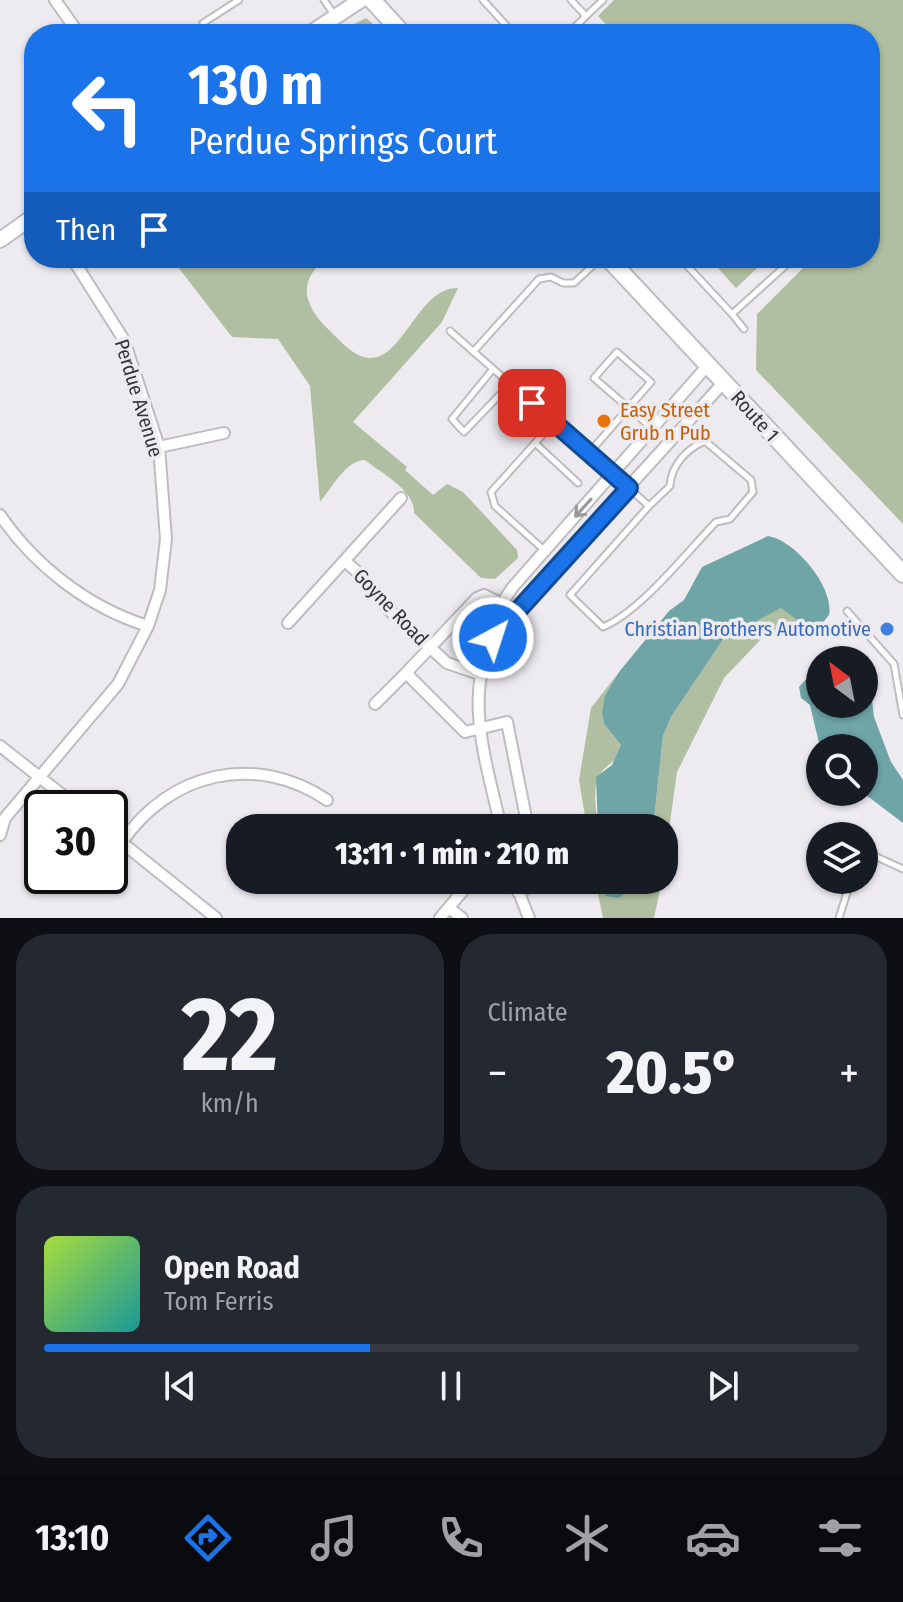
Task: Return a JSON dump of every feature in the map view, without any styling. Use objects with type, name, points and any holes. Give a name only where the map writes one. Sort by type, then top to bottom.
[{"type":"main road","points":[[372,0],[394,24]]},
{"type":"main road","name":"Route 1","points":[[617,268],[903,574]]},
{"type":"street","points":[[55,0],[72,24]]},
{"type":"street","points":[[325,24],[361,0]]},
{"type":"street","points":[[0,240],[24,223]]},
{"type":"street","name":"Perdue Avenue","points":[[0,835],[5,818],[118,684],[148,626],[160,590],[166,539],[159,447],[124,340],[78,268]]},
{"type":"street","points":[[498,814],[481,730],[479,674],[491,625],[501,603],[708,365]]},
{"type":"street","points":[[486,652],[516,611],[724,382]]},
{"type":"street","points":[[159,447],[224,433]]},
{"type":"street","points":[[288,623],[401,498]]},
{"type":"street","points":[[0,515],[21,541],[66,583],[108,611],[148,626]]},
{"type":"street","name":"Goyne Road","points":[[345,561],[364,578],[387,608],[453,667],[479,674]]},
{"type":"street","points":[[375,704],[477,598],[484,595],[516,611]]},
{"type":"street","points":[[406,673],[465,732],[507,722],[525,814]]},
{"type":"street","points":[[0,746],[56,790]]},
{"type":"street","points":[[128,835],[160,800],[210,776],[261,774],[299,784],[327,800]]},
{"type":"street","points":[[128,847],[216,918]]},
{"type":"street","points":[[440,918],[460,894]]},
{"type":"street","points":[[519,894],[529,918]]},
{"type":"street","points":[[449,908],[462,918]]},
{"type":"lane","points":[[204,24],[239,0]]},
{"type":"lane","points":[[324,0],[336,17]]},
{"type":"lane","points":[[483,0],[505,24]]},
{"type":"lane","points":[[571,0],[586,16]]},
{"type":"lane","points":[[578,24],[603,0]]},
{"type":"lane","points":[[473,352],[539,279],[551,277],[563,283],[574,283],[590,268]]},
{"type":"lane","points":[[689,268],[744,329]]},
{"type":"lane","points":[[732,314],[783,268]]},
{"type":"lane","points":[[450,331],[649,506]]},
{"type":"lane","points":[[589,453],[629,408],[651,382],[617,352],[594,378],[629,408],[653,429]]},
{"type":"lane","points":[[493,369],[452,419],[464,432],[510,384]]},
{"type":"lane","points":[[545,550],[495,506],[491,492],[554,422]]},
{"type":"lane","points":[[705,441],[751,480],[753,492],[730,519],[716,522],[642,600],[616,622],[603,627],[570,595],[649,506],[670,486],[671,474],[691,447],[705,441]]},
{"type":"lane","points":[[535,443],[578,483]]},
{"type":"lane","points":[[847,611],[894,664],[903,715]]},
{"type":"lane","points":[[878,858],[903,869]]},
{"type":"lane","points":[[839,918],[847,894]]},
{"type":"green space","points":[[614,0],[903,0],[903,524],[756,370],[757,314],[803,268],[880,268],[880,24],[606,24],[598,16]]},
{"type":"green space","points":[[366,18],[373,24],[354,24]]},
{"type":"green space","points":[[179,268],[316,268],[307,289],[311,307],[339,340],[359,355],[375,357],[389,350],[427,304],[441,292],[458,288],[442,322],[353,422],[407,467],[405,470],[433,495],[447,484],[463,492],[517,550],[518,558],[495,579],[481,578],[414,513],[413,505],[403,490],[365,460],[346,470],[320,502],[310,386],[278,339],[232,337]]},
{"type":"green space","points":[[718,268],[757,268],[736,288]]},
{"type":"green space","points":[[781,607],[797,620],[794,632],[765,635],[724,678],[677,772],[671,814],[655,814],[663,736],[671,717],[724,638]]},
{"type":"green space","points":[[619,672],[605,695],[605,725],[621,745],[620,750],[599,776],[595,798],[597,814],[585,814],[579,780],[591,708]]},
{"type":"green space","points":[[598,894],[659,894],[654,918],[603,918]]},
{"type":"water","points":[[768,536],[779,539],[801,556],[819,579],[826,592],[829,615],[810,638],[794,632],[797,620],[781,608],[724,638],[671,717],[663,736],[655,814],[597,814],[596,777],[612,765],[621,745],[605,725],[602,714],[605,695],[619,672],[669,611],[684,600],[702,567]]},
{"type":"water","points":[[806,679],[806,702],[801,698],[799,687]]},
{"type":"water","points":[[813,718],[874,718],[891,762],[903,780],[903,823],[878,804],[878,734],[817,734]]},
{"type":"water","points":[[605,894],[623,894],[619,898]]},
{"type":"place","name":"Easy Street Grub n Pub","points":[[604,421]]},
{"type":"place","name":"Christian Brothers Automotive","points":[[887,629]]},
{"type":"route","points":[[493,638],[629,488],[532,403]]}]
